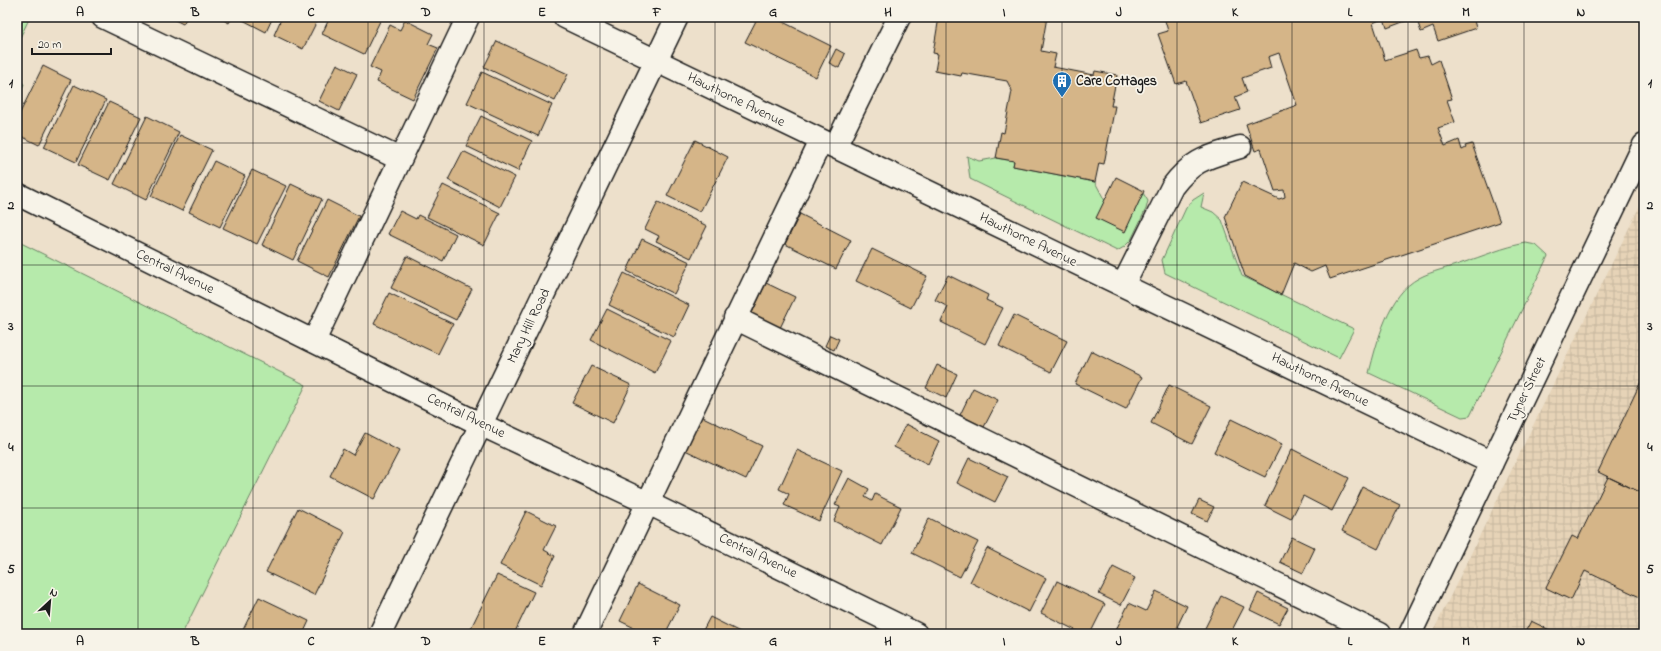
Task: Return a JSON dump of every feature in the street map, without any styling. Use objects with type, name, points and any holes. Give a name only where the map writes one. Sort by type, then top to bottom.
[{"type":"street","points":[[103,17],[400,159]]},
{"type":"street","points":[[314,341],[468,17]]},
{"type":"street","name":"Hawthorne Avenue","points":[[565,17],[1492,463]]},
{"type":"street","name":"Mary Hill Road","points":[[380,634],[482,425],[677,17]]},
{"type":"street","points":[[585,634],[735,318],[828,144],[899,17]]},
{"type":"street","name":"Tyner Street","points":[[1410,634],[1644,145]]},
{"type":"street","points":[[1123,286],[1172,187],[1182,173],[1192,165],[1204,159],[1240,147]]},
{"type":"street","name":"Central Avenue","points":[[17,194],[482,425],[648,503],[916,634]]},
{"type":"street","points":[[735,318],[1379,634]]},
{"type":"shaded area","points":[[1644,197],[1644,634],[1432,634]]},
{"type":"green space","points":[[17,17],[30,17],[17,44]]},
{"type":"green space","points":[[17,80],[24,84],[17,99]]},
{"type":"green space","points":[[967,156],[979,161],[996,158],[1014,161],[1013,166],[1095,182],[1105,201],[1125,231],[1143,193],[1148,201],[1146,209],[1131,240],[1117,251],[970,179]]},
{"type":"green space","points":[[1204,193],[1201,207],[1213,212],[1222,220],[1242,276],[1354,329],[1339,358],[1165,273],[1162,260],[1186,208],[1193,200]]},
{"type":"green space","points":[[17,241],[306,385],[182,634],[17,634]]},
{"type":"green space","points":[[1526,243],[1536,245],[1548,256],[1470,416],[1462,417],[1369,373],[1385,320],[1399,295],[1408,285],[1429,273],[1502,249]]},
{"type":"building","points":[[169,17],[187,17],[183,24]]},
{"type":"building","points":[[218,17],[232,17],[229,23]]},
{"type":"building","points":[[239,17],[273,17],[266,32]]},
{"type":"building","points":[[282,17],[319,17],[303,49],[274,35]]},
{"type":"building","points":[[330,17],[382,17],[364,54],[322,34]]},
{"type":"building","points":[[758,17],[773,17],[831,46],[816,77],[745,42]]},
{"type":"building","name":"Care Cottages","points":[[939,17],[1047,17],[1041,51],[1056,54],[1053,67],[1094,75],[1095,71],[1117,75],[1111,106],[1115,106],[1104,164],[1099,163],[1095,182],[1013,166],[1014,161],[996,158],[1001,132],[1004,133],[1012,91],[1007,81],[962,73],[961,76],[935,71],[938,54],[933,53]]},
{"type":"building","points":[[1164,17],[1416,17],[1387,28],[1384,18],[1373,23],[1385,60],[1416,50],[1419,58],[1428,56],[1431,64],[1439,60],[1452,99],[1447,100],[1455,122],[1438,128],[1445,146],[1459,140],[1462,150],[1466,148],[1465,146],[1472,144],[1500,222],[1330,279],[1325,266],[1311,272],[1294,263],[1281,295],[1245,276],[1225,217],[1242,182],[1279,199],[1285,197],[1284,190],[1275,191],[1261,149],[1255,151],[1246,124],[1297,105],[1279,53],[1268,57],[1271,68],[1242,78],[1247,92],[1235,97],[1240,110],[1201,123],[1186,81],[1176,84],[1158,34],[1168,31]]},
{"type":"building","points":[[1416,17],[1473,17],[1476,28],[1438,41],[1433,27],[1421,32]]},
{"type":"building","points":[[405,20],[433,34],[428,44],[438,48],[413,99],[377,82],[381,72],[370,67],[390,25],[400,30]]},
{"type":"building","points":[[497,41],[568,74],[555,101],[484,67]]},
{"type":"building","points":[[836,49],[845,54],[839,68],[829,63]]},
{"type":"building","points":[[337,64],[357,74],[339,111],[319,101]]},
{"type":"building","points":[[43,66],[71,80],[39,145],[17,134],[17,119]]},
{"type":"building","points":[[482,72],[552,105],[538,136],[467,103]]},
{"type":"building","points":[[74,85],[106,100],[76,162],[44,147]]},
{"type":"building","points":[[109,102],[141,117],[110,180],[78,165]]},
{"type":"building","points":[[147,116],[179,132],[146,200],[114,184]]},
{"type":"building","points":[[481,116],[532,141],[518,171],[466,146]]},
{"type":"building","points":[[180,135],[212,150],[182,211],[151,196]]},
{"type":"building","points":[[695,140],[728,157],[700,212],[667,196]]},
{"type":"building","points":[[463,151],[515,177],[500,207],[448,180]]},
{"type":"building","points":[[214,161],[245,176],[220,227],[189,212]]},
{"type":"building","points":[[252,170],[286,186],[257,244],[223,228]]},
{"type":"building","points":[[1116,177],[1144,191],[1125,232],[1096,218]]},
{"type":"building","points":[[291,184],[322,199],[293,260],[262,245]]},
{"type":"building","points":[[443,185],[500,213],[484,245],[427,217]]},
{"type":"building","points":[[327,200],[359,216],[329,277],[297,261]]},
{"type":"building","points":[[658,202],[707,226],[691,258],[656,241],[659,236],[645,229]]},
{"type":"building","points":[[400,211],[416,219],[418,215],[456,234],[443,261],[388,234]]},
{"type":"building","points":[[800,214],[851,240],[836,269],[785,244]]},
{"type":"building","points":[[642,239],[690,262],[674,294],[627,271]]},
{"type":"building","points":[[872,249],[927,276],[911,308],[856,281]]},
{"type":"building","points":[[407,256],[472,289],[456,320],[391,288]]},
{"type":"building","points":[[624,273],[689,305],[674,337],[609,305]]},
{"type":"building","points":[[948,275],[988,295],[986,300],[1003,308],[985,344],[941,322],[948,307],[935,300]]},
{"type":"building","points":[[766,283],[795,297],[780,328],[751,315]]},
{"type":"building","points":[[389,293],[453,324],[438,354],[374,324]]},
{"type":"building","points":[[607,309],[671,341],[655,373],[591,340]]},
{"type":"building","points":[[1014,315],[1067,341],[1051,372],[999,346]]},
{"type":"building","points":[[830,335],[839,339],[834,350],[825,346]]},
{"type":"building","points":[[1091,351],[1142,377],[1126,409],[1075,384]]},
{"type":"building","points":[[937,365],[957,374],[946,398],[926,388]]},
{"type":"building","points":[[591,366],[631,385],[613,423],[572,403]]},
{"type":"building","points":[[1644,375],[1644,494],[1598,472]]},
{"type":"building","points":[[1169,385],[1211,406],[1192,444],[1151,423]]},
{"type":"building","points":[[973,388],[998,400],[984,427],[960,415]]},
{"type":"building","points":[[701,416],[762,446],[746,479],[685,450]]},
{"type":"building","points":[[1231,419],[1282,444],[1265,477],[1214,452]]},
{"type":"building","points":[[906,424],[939,441],[928,464],[894,447]]},
{"type":"building","points":[[365,433],[399,451],[374,499],[330,476],[343,449],[353,455]]},
{"type":"building","points":[[1292,449],[1349,478],[1332,511],[1303,496],[1291,519],[1265,506]]},
{"type":"building","points":[[797,450],[842,471],[819,521],[784,505],[789,494],[779,489]]},
{"type":"building","points":[[969,458],[1008,477],[995,502],[957,483]]},
{"type":"building","points":[[1608,477],[1644,494],[1644,599],[1585,571],[1571,600],[1546,588],[1572,536],[1578,539]]},
{"type":"building","points":[[849,478],[869,489],[865,497],[872,501],[875,494],[901,507],[882,545],[834,521],[840,507],[835,505]]},
{"type":"building","points":[[1363,487],[1400,505],[1378,549],[1342,531]]},
{"type":"building","points":[[1199,500],[1214,507],[1207,521],[1192,514]]},
{"type":"building","points":[[298,508],[345,532],[314,595],[266,572]]},
{"type":"building","points":[[526,511],[556,526],[544,550],[555,556],[541,585],[500,565]]},
{"type":"building","points":[[929,518],[978,542],[960,577],[912,553]]},
{"type":"building","points":[[1292,537],[1315,548],[1303,573],[1280,562]]},
{"type":"building","points":[[987,548],[1046,578],[1029,612],[970,582]]},
{"type":"building","points":[[1113,567],[1135,578],[1121,605],[1099,594]]},
{"type":"building","points":[[497,575],[534,592],[514,634],[468,634]]},
{"type":"building","points":[[1057,581],[1105,604],[1090,634],[1083,634],[1041,613]]},
{"type":"building","points":[[638,584],[680,605],[665,634],[647,634],[620,621]]},
{"type":"building","points":[[1156,591],[1187,606],[1177,627],[1192,634],[1114,634],[1129,603],[1146,611]]},
{"type":"building","points":[[1258,593],[1288,608],[1279,624],[1250,610]]},
{"type":"building","points":[[1221,596],[1244,607],[1230,634],[1202,634]]},
{"type":"building","points":[[259,597],[309,621],[303,634],[241,634]]},
{"type":"building","points":[[710,617],[744,634],[701,634]]},
{"type":"building","points":[[1531,621],[1556,633],[1524,634]]},
{"type":"place","name":"Care Cottages","points":[[1062,98]]}]
